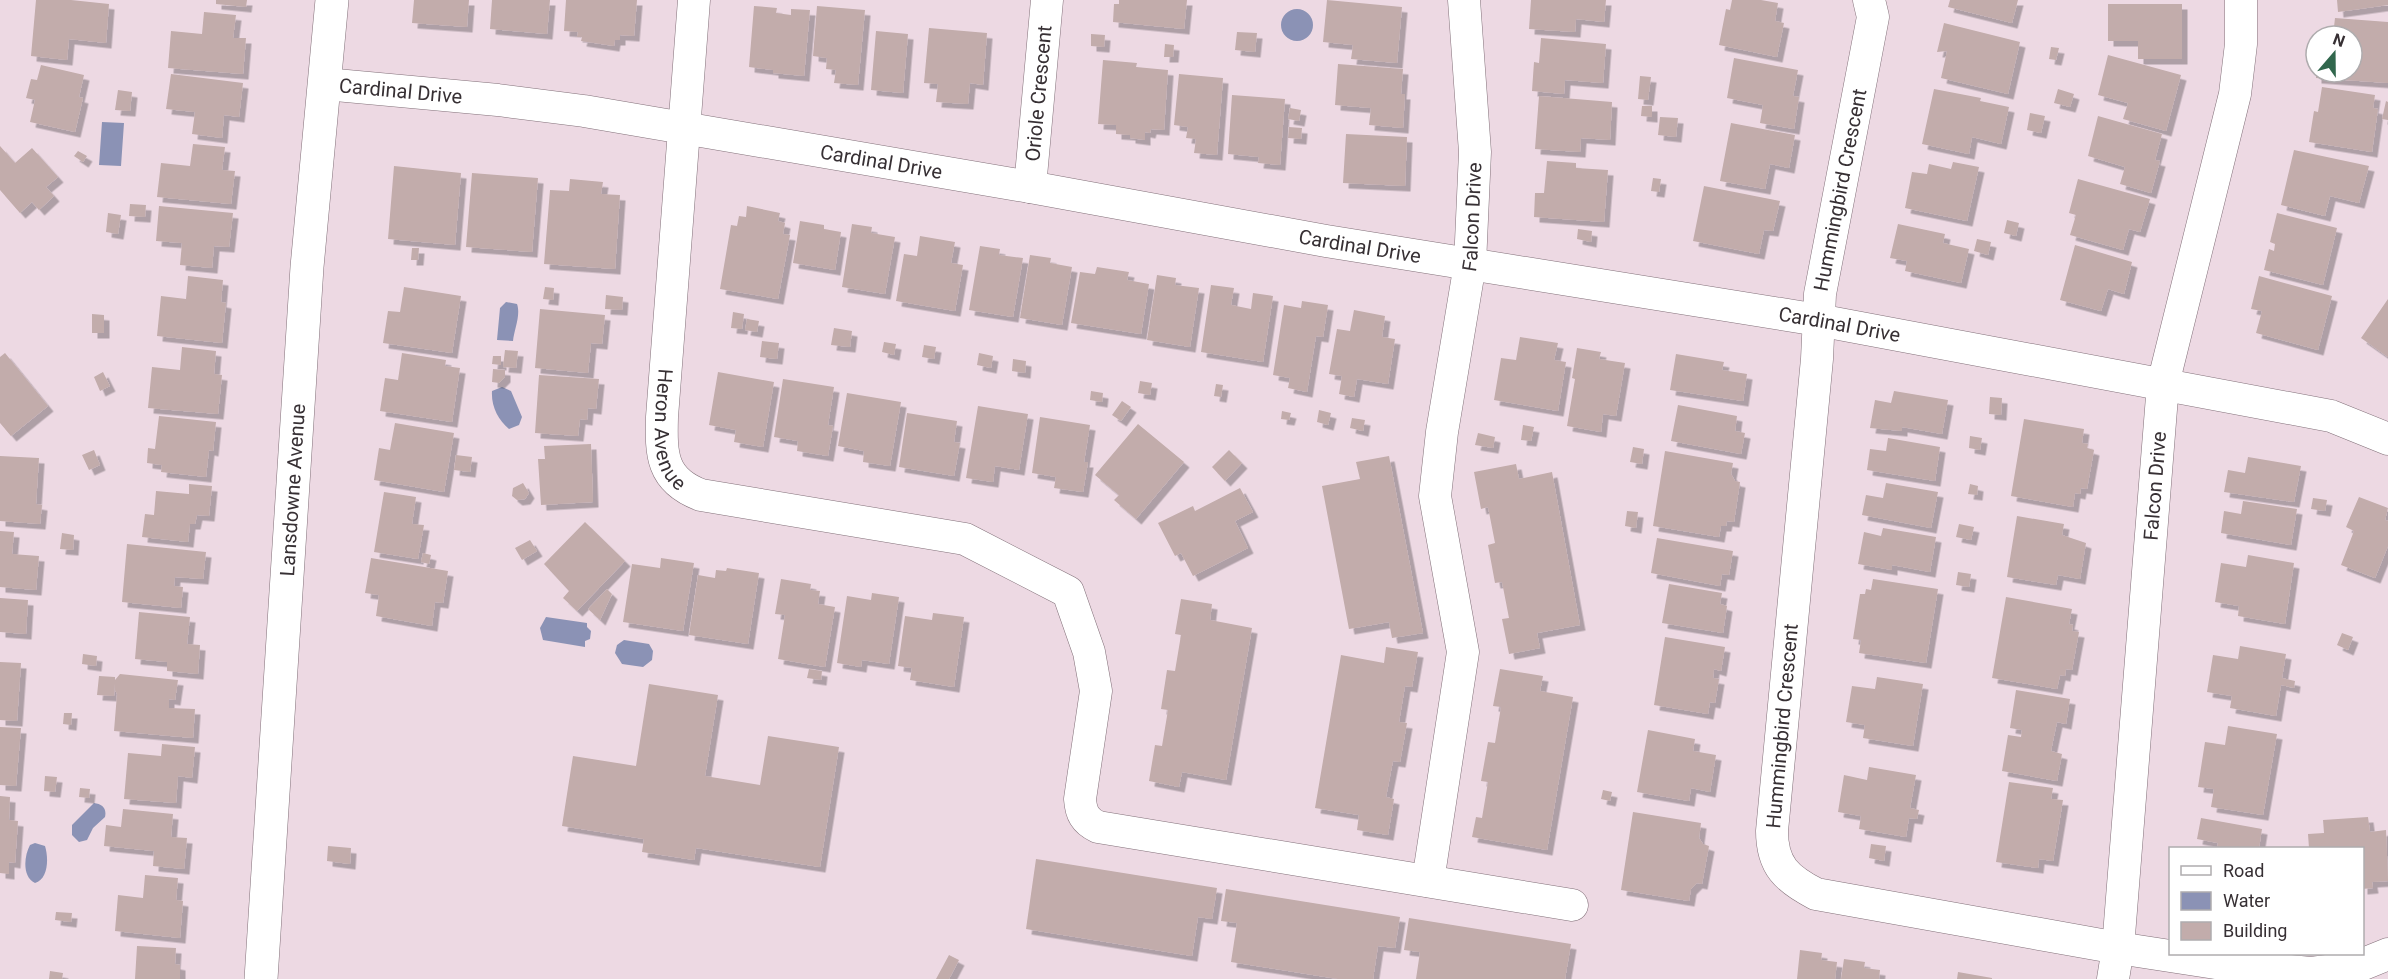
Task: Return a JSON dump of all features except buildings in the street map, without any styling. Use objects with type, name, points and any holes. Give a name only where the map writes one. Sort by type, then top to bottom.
[{"type":"main road","name":"Lansdowne Avenue","points":[[261,979],[305,287],[332,0]]},
{"type":"street","name":"Heron Avenue","points":[[694,0],[661,441],[665,467],[688,490],[701,495],[965,539],[1068,592],[1089,652],[1096,691],[1080,799],[1083,816],[1089,823],[1098,827],[1428,881]]},
{"type":"street","name":"Oriole Crescent","points":[[1030,187],[1047,0]]},
{"type":"street","name":"Falcon Drive","points":[[1428,881],[1463,652],[1435,496],[1442,432],[1470,264],[1475,152],[1464,0]]},
{"type":"street","name":"Hummingbird Crescent","points":[[1869,0],[1873,17],[1820,294],[1817,359],[1772,831],[1772,843],[1779,865],[1787,876],[1816,894],[2118,948],[2229,965],[2310,973],[2356,967],[2388,954]]},
{"type":"street","name":"Falcon Drive","points":[[2114,979],[2163,384],[2235,92],[2241,44],[2241,0]]},
{"type":"street","name":"Cardinal Drive","points":[[325,84],[526,103],[584,111],[1030,187],[1230,224],[1818,320],[2331,416],[2388,440]]},
{"type":"street","points":[[1428,881],[1572,905]]},
{"type":"water","points":[[1297,9],[1308,14],[1313,25],[1308,36],[1297,41],[1286,36],[1281,25],[1286,14]]},
{"type":"water","points":[[102,122],[124,123],[121,166],[99,165]]},
{"type":"water","points":[[506,302],[517,304],[518,308],[513,341],[497,340],[500,308]]},
{"type":"water","points":[[502,387],[511,391],[522,417],[519,425],[509,429],[499,417],[493,402],[492,391]]},
{"type":"water","points":[[546,617],[587,623],[591,631],[590,639],[585,641],[585,647],[543,640],[540,628]]},
{"type":"water","points":[[624,640],[649,644],[653,651],[652,660],[643,667],[622,664],[615,653],[617,645]]},
{"type":"water","points":[[94,803],[103,807],[105,817],[93,828],[87,840],[79,842],[72,835],[72,825]]},
{"type":"water","points":[[35,843],[45,846],[47,862],[43,877],[35,883],[28,876],[25,866],[30,845]]}]
